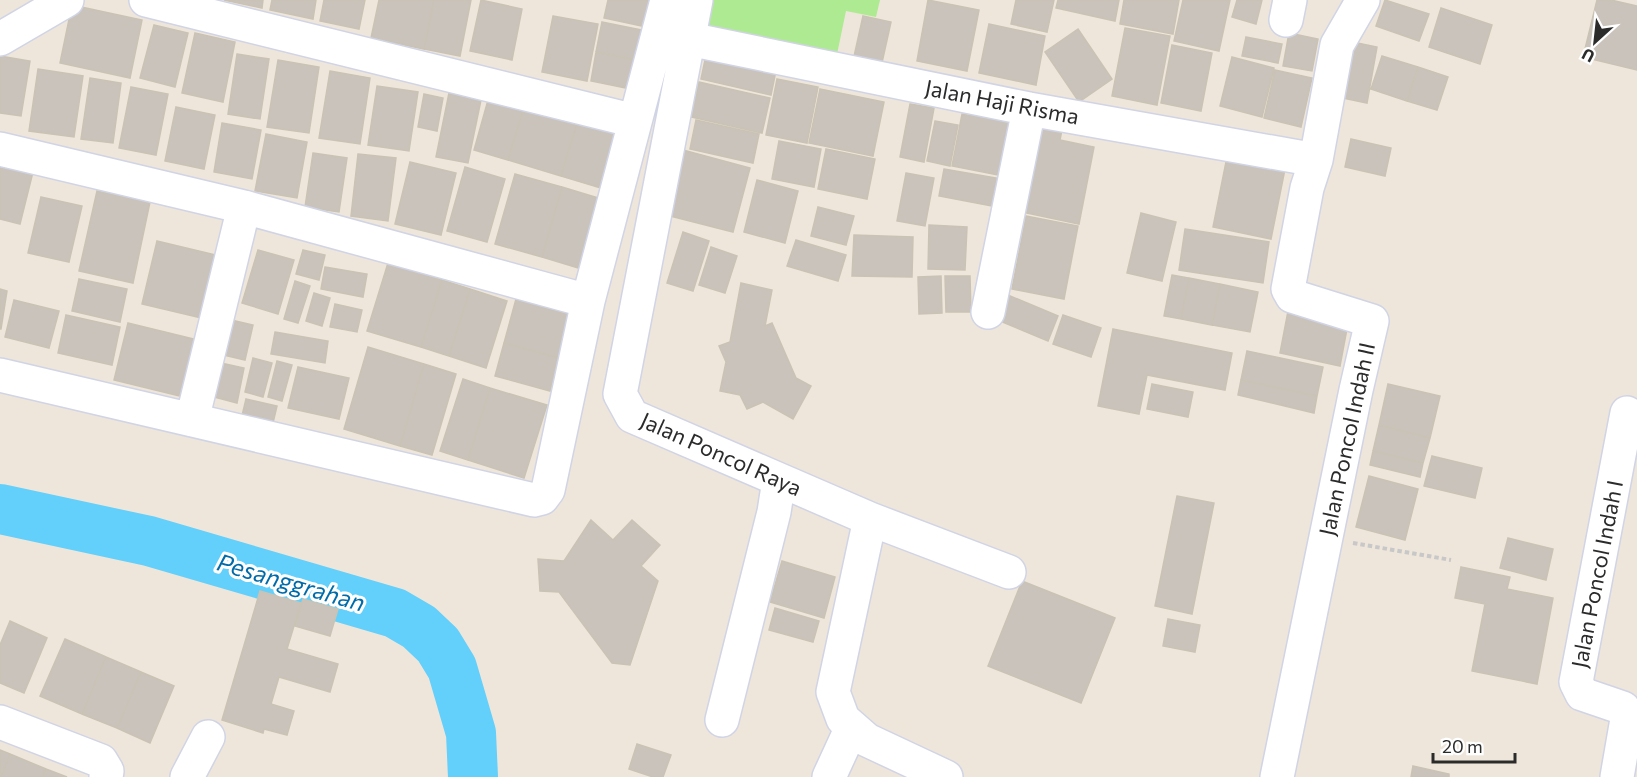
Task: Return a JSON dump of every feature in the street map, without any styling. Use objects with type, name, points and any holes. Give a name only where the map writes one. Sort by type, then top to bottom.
[{"type":"street","points":[[0,39],[67,0]]},
{"type":"street","points":[[146,0],[635,121]]},
{"type":"street","points":[[0,375],[534,500],[542,498],[548,490],[588,301],[667,0]]},
{"type":"street","name":"Jalan Poncol Raya","points":[[696,0],[620,394],[632,416],[870,519],[1010,573]]},
{"type":"street","points":[[1316,160],[1337,45],[1363,0]]},
{"type":"street","name":"Jalan Haji Risma","points":[[688,39],[1029,109],[1316,160]]},
{"type":"street","points":[[988,312],[1029,109]]},
{"type":"street","points":[[0,149],[244,207],[588,301]]},
{"type":"street","name":"Jalan Poncol Indah II","points":[[1277,777],[1372,321],[1289,293],[1307,188],[1316,160]]},
{"type":"street","points":[[192,420],[244,207]]},
{"type":"street","name":"Jalan Poncol Indah I","points":[[1617,777],[1627,719],[1623,708],[1582,694],[1576,682],[1627,413]]},
{"type":"street","points":[[722,720],[774,512],[779,480]]},
{"type":"street","points":[[870,519],[833,692],[843,718],[867,740],[946,777]]},
{"type":"street","points":[[0,722],[101,761],[107,771],[106,777]]},
{"type":"street","points":[[829,777],[852,727]]},
{"type":"street","points":[[188,777],[207,737]]},
{"type":"path","points":[[1326,538],[1451,560]]},
{"type":"green space","points":[[693,0],[880,0],[876,17],[846,11],[836,59],[687,24]]},
{"type":"building","points":[[224,0],[263,0],[262,8]]},
{"type":"building","points":[[272,0],[316,0],[313,19],[270,10]]},
{"type":"building","points":[[324,0],[365,0],[359,29],[320,21]]},
{"type":"building","points":[[379,0],[434,0],[424,49],[371,38]]},
{"type":"building","points":[[434,0],[471,0],[460,56],[424,49]]},
{"type":"building","points":[[481,0],[522,9],[512,60],[470,51]]},
{"type":"building","points":[[608,0],[662,0],[656,29],[604,18]]},
{"type":"building","points":[[928,0],[979,10],[967,71],[917,61]]},
{"type":"building","points":[[1016,0],[1054,0],[1047,32],[1011,24]]},
{"type":"building","points":[[1058,0],[1119,0],[1115,21],[1056,8]]},
{"type":"building","points":[[1124,0],[1179,0],[1173,34],[1120,24]]},
{"type":"building","points":[[1183,0],[1230,0],[1219,51],[1174,41]]},
{"type":"building","points":[[1237,0],[1262,0],[1256,24],[1232,17]]},
{"type":"building","points":[[1385,0],[1429,14],[1419,41],[1376,26]]},
{"type":"building","points":[[1597,0],[1611,0],[1637,6],[1637,70],[1583,57]]},
{"type":"building","points":[[72,5],[142,20],[130,78],[60,63]]},
{"type":"building","points":[[1441,8],[1492,25],[1480,64],[1429,47]]},
{"type":"building","points":[[553,16],[598,24],[587,81],[542,72]]},
{"type":"building","points":[[863,16],[891,22],[881,67],[853,61]]},
{"type":"building","points":[[602,22],[642,30],[636,60],[596,52]]},
{"type":"building","points":[[989,24],[1045,36],[1036,85],[979,73]]},
{"type":"building","points":[[154,25],[188,33],[175,87],[140,78]]},
{"type":"building","points":[[1125,28],[1170,36],[1157,105],[1112,96]]},
{"type":"building","points":[[1078,29],[1112,79],[1079,102],[1045,52]]},
{"type":"building","points":[[195,33],[235,42],[223,102],[182,93]]},
{"type":"building","points":[[1289,33],[1318,39],[1312,71],[1283,66]]},
{"type":"building","points":[[1246,37],[1282,44],[1278,63],[1242,56]]},
{"type":"building","points":[[1343,40],[1377,47],[1367,103],[1333,96]]},
{"type":"building","points":[[1172,45],[1212,53],[1201,111],[1161,103]]},
{"type":"building","points":[[708,46],[778,61],[771,95],[701,79]]},
{"type":"building","points":[[596,52],[636,60],[631,89],[591,81]]},
{"type":"building","points":[[237,54],[269,59],[260,119],[228,114]]},
{"type":"building","points":[[0,56],[30,61],[21,116],[0,113]]},
{"type":"building","points":[[1382,56],[1418,67],[1407,101],[1371,89]]},
{"type":"building","points":[[1232,57],[1274,68],[1262,117],[1220,106]]},
{"type":"building","points":[[278,60],[319,67],[309,133],[267,127]]},
{"type":"building","points":[[1418,67],[1448,77],[1437,110],[1407,101]]},
{"type":"building","points":[[38,69],[83,76],[74,137],[29,131]]},
{"type":"building","points":[[1275,70],[1312,78],[1301,127],[1264,118]]},
{"type":"building","points":[[330,71],[370,78],[360,144],[319,138]]},
{"type":"building","points":[[90,78],[121,83],[113,143],[81,139]]},
{"type":"building","points":[[777,79],[818,87],[807,143],[766,135]]},
{"type":"building","points":[[699,82],[770,98],[762,133],[691,117]]},
{"type":"building","points":[[377,86],[418,92],[409,151],[368,145]]},
{"type":"building","points":[[131,87],[168,94],[156,155],[119,148]]},
{"type":"building","points":[[820,89],[884,102],[873,156],[809,143]]},
{"type":"building","points":[[449,93],[481,100],[468,163],[436,157]]},
{"type":"building","points":[[490,93],[525,103],[508,160],[474,150]]},
{"type":"building","points":[[424,94],[443,98],[437,131],[418,127]]},
{"type":"building","points":[[976,100],[997,104],[995,119],[1019,124],[1009,177],[952,166],[962,114],[973,116]]},
{"type":"building","points":[[525,103],[578,120],[561,176],[508,160]]},
{"type":"building","points":[[910,104],[934,108],[924,162],[900,157]]},
{"type":"building","points":[[176,107],[215,115],[204,169],[165,161]]},
{"type":"building","points":[[1037,113],[1064,119],[1060,140],[1094,147],[1079,224],[1017,211]]},
{"type":"building","points":[[578,120],[618,131],[601,188],[561,176]]},
{"type":"building","points":[[696,120],[759,134],[753,163],[690,149]]},
{"type":"building","points":[[935,121],[958,125],[950,166],[927,161]]},
{"type":"building","points":[[222,123],[261,130],[252,179],[214,172]]},
{"type":"building","points":[[266,134],[307,142],[297,198],[255,191]]},
{"type":"building","points":[[1351,139],[1391,148],[1385,176],[1345,167]]},
{"type":"building","points":[[779,141],[821,149],[814,187],[772,179]]},
{"type":"building","points":[[826,149],[875,159],[867,199],[818,189]]},
{"type":"building","points":[[683,150],[750,168],[733,232],[666,215]]},
{"type":"building","points":[[313,153],[347,158],[339,212],[305,207]]},
{"type":"building","points":[[358,154],[396,158],[388,221],[351,216]]},
{"type":"building","points":[[1227,157],[1285,169],[1271,239],[1213,227]]},
{"type":"building","points":[[0,159],[34,168],[20,224],[0,219]]},
{"type":"building","points":[[410,162],[456,173],[441,235],[395,224]]},
{"type":"building","points":[[465,167],[505,179],[487,242],[447,231]]},
{"type":"building","points":[[944,169],[1008,180],[1003,208],[939,196]]},
{"type":"building","points":[[906,173],[934,178],[925,226],[897,221]]},
{"type":"building","points":[[515,174],[562,187],[542,257],[495,244]]},
{"type":"building","points":[[757,180],[798,191],[785,243],[744,232]]},
{"type":"building","points":[[562,187],[605,200],[585,270],[542,257]]},
{"type":"building","points":[[97,191],[150,202],[133,283],[79,271]]},
{"type":"building","points":[[41,197],[82,206],[69,262],[28,253]]},
{"type":"building","points":[[818,207],[854,216],[846,245],[811,236]]},
{"type":"building","points":[[1141,213],[1176,222],[1162,281],[1127,273]]},
{"type":"building","points":[[1026,216],[1078,226],[1064,299],[1012,289]]},
{"type":"building","points":[[929,225],[967,227],[965,270],[928,269]]},
{"type":"building","points":[[1185,229],[1269,242],[1263,283],[1179,270]]},
{"type":"building","points":[[683,232],[709,241],[693,291],[667,283]]},
{"type":"building","points":[[854,235],[913,237],[912,277],[852,276]]},
{"type":"building","points":[[796,240],[846,255],[838,281],[787,266]]},
{"type":"building","points":[[157,241],[220,256],[206,319],[142,304]]},
{"type":"building","points":[[711,247],[737,256],[725,293],[699,285]]},
{"type":"building","points":[[258,250],[294,260],[278,314],[242,303]]},
{"type":"building","points":[[303,250],[325,255],[319,280],[296,274]]},
{"type":"building","points":[[388,263],[442,280],[421,347],[367,331]]},
{"type":"building","points":[[325,267],[367,274],[363,297],[321,289]]},
{"type":"building","points":[[1172,275],[1189,278],[1181,319],[1164,316]]},
{"type":"building","points":[[941,276],[942,313],[919,314],[918,277]]},
{"type":"building","points":[[945,276],[970,276],[971,312],[946,312]]},
{"type":"building","points":[[1189,278],[1220,284],[1212,325],[1181,319]]},
{"type":"building","points":[[79,279],[127,289],[120,322],[72,311]]},
{"type":"building","points":[[442,280],[470,289],[449,356],[421,347]]},
{"type":"building","points":[[295,281],[310,286],[298,323],[284,319]]},
{"type":"building","points":[[741,283],[772,290],[765,326],[772,323],[796,378],[811,386],[793,419],[763,402],[747,409],[740,395],[720,391],[726,362],[719,346],[730,342]]},
{"type":"building","points":[[1220,284],[1258,292],[1250,332],[1212,325]]},
{"type":"building","points":[[0,289],[7,291],[1,329],[0,329]]},
{"type":"building","points":[[470,289],[507,301],[486,368],[449,356]]},
{"type":"building","points":[[314,293],[330,298],[322,326],[306,321]]},
{"type":"building","points":[[1003,293],[1058,316],[1048,341],[993,318]]},
{"type":"building","points":[[516,299],[571,315],[559,358],[504,343]]},
{"type":"building","points":[[14,300],[59,311],[49,348],[5,337]]},
{"type":"building","points":[[335,304],[362,310],[357,332],[330,327]]},
{"type":"building","points":[[1289,306],[1349,318],[1340,366],[1280,353]]},
{"type":"building","points":[[66,315],[120,327],[112,365],[58,353]]},
{"type":"building","points":[[1063,315],[1101,328],[1091,357],[1053,344]]},
{"type":"building","points":[[227,319],[253,325],[245,360],[219,354]]},
{"type":"building","points":[[128,323],[198,340],[184,397],[114,380]]},
{"type":"building","points":[[1113,329],[1232,353],[1225,390],[1147,375],[1139,414],[1098,406]]},
{"type":"building","points":[[275,332],[328,341],[325,363],[271,354]]},
{"type":"building","points":[[504,343],[559,358],[550,391],[495,376]]},
{"type":"building","points":[[368,347],[424,364],[400,446],[344,429]]},
{"type":"building","points":[[1247,351],[1323,367],[1317,396],[1241,380]]},
{"type":"building","points":[[253,358],[272,363],[263,397],[245,392]]},
{"type":"building","points":[[277,361],[292,365],[282,401],[268,397]]},
{"type":"building","points":[[221,363],[244,368],[237,403],[214,397]]},
{"type":"building","points":[[424,364],[456,374],[432,455],[400,446]]},
{"type":"building","points":[[298,367],[349,378],[339,419],[288,408]]},
{"type":"building","points":[[463,379],[490,388],[468,460],[440,451]]},
{"type":"building","points":[[1241,380],[1317,396],[1314,413],[1238,395]]},
{"type":"building","points":[[1152,384],[1193,392],[1188,417],[1147,409]]},
{"type":"building","points":[[1388,384],[1440,396],[1430,438],[1379,425]]},
{"type":"building","points":[[490,388],[547,405],[524,478],[468,460]]},
{"type":"building","points":[[246,399],[277,406],[272,427],[241,420]]},
{"type":"building","points":[[1379,425],[1430,438],[1423,463],[1373,451]]},
{"type":"building","points":[[1373,451],[1423,463],[1420,477],[1370,465]]},
{"type":"building","points":[[1432,456],[1482,468],[1475,498],[1424,486]]},
{"type":"building","points":[[1369,476],[1418,489],[1405,540],[1356,527]]},
{"type":"building","points":[[1177,496],[1214,503],[1192,614],[1155,606]]},
{"type":"building","points":[[591,520],[613,540],[632,520],[660,545],[641,566],[658,581],[630,665],[612,663],[559,592],[540,591],[538,559],[564,561]]},
{"type":"building","points":[[1508,538],[1553,549],[1546,580],[1500,568]]},
{"type":"building","points":[[782,561],[835,577],[824,618],[770,602]]},
{"type":"building","points":[[1461,567],[1510,577],[1507,589],[1553,598],[1537,684],[1472,671],[1485,604],[1455,598]]},
{"type":"building","points":[[1022,581],[1115,618],[1081,703],[988,666]]},
{"type":"building","points":[[260,591],[301,603],[287,649],[338,664],[330,692],[279,677],[271,704],[294,711],[287,735],[264,729],[263,733],[222,720]]},
{"type":"building","points":[[303,599],[338,609],[330,636],[295,626]]},
{"type":"building","points":[[775,608],[819,621],[813,642],[769,630]]},
{"type":"building","points":[[1168,619],[1200,625],[1195,652],[1163,646]]},
{"type":"building","points":[[10,621],[47,638],[24,693],[0,683],[0,645]]},
{"type":"building","points":[[65,639],[106,657],[82,714],[40,696]]},
{"type":"building","points":[[106,657],[141,672],[117,728],[82,714]]},
{"type":"building","points":[[141,672],[174,686],[150,743],[117,728]]},
{"type":"building","points":[[637,744],[671,755],[663,777],[653,777],[629,769]]},
{"type":"building","points":[[0,750],[10,754],[1,777],[0,777]]},
{"type":"building","points":[[10,754],[46,769],[43,777],[1,777]]},
{"type":"building","points":[[1413,766],[1449,774],[1449,777],[1411,777]]},
{"type":"building","points":[[46,769],[67,777],[43,777]]},
{"type":"waterway","name":"Pesanggrahan","points":[[0,509],[149,541],[395,613],[419,627],[438,645],[452,668],[471,733],[473,777]]}]
